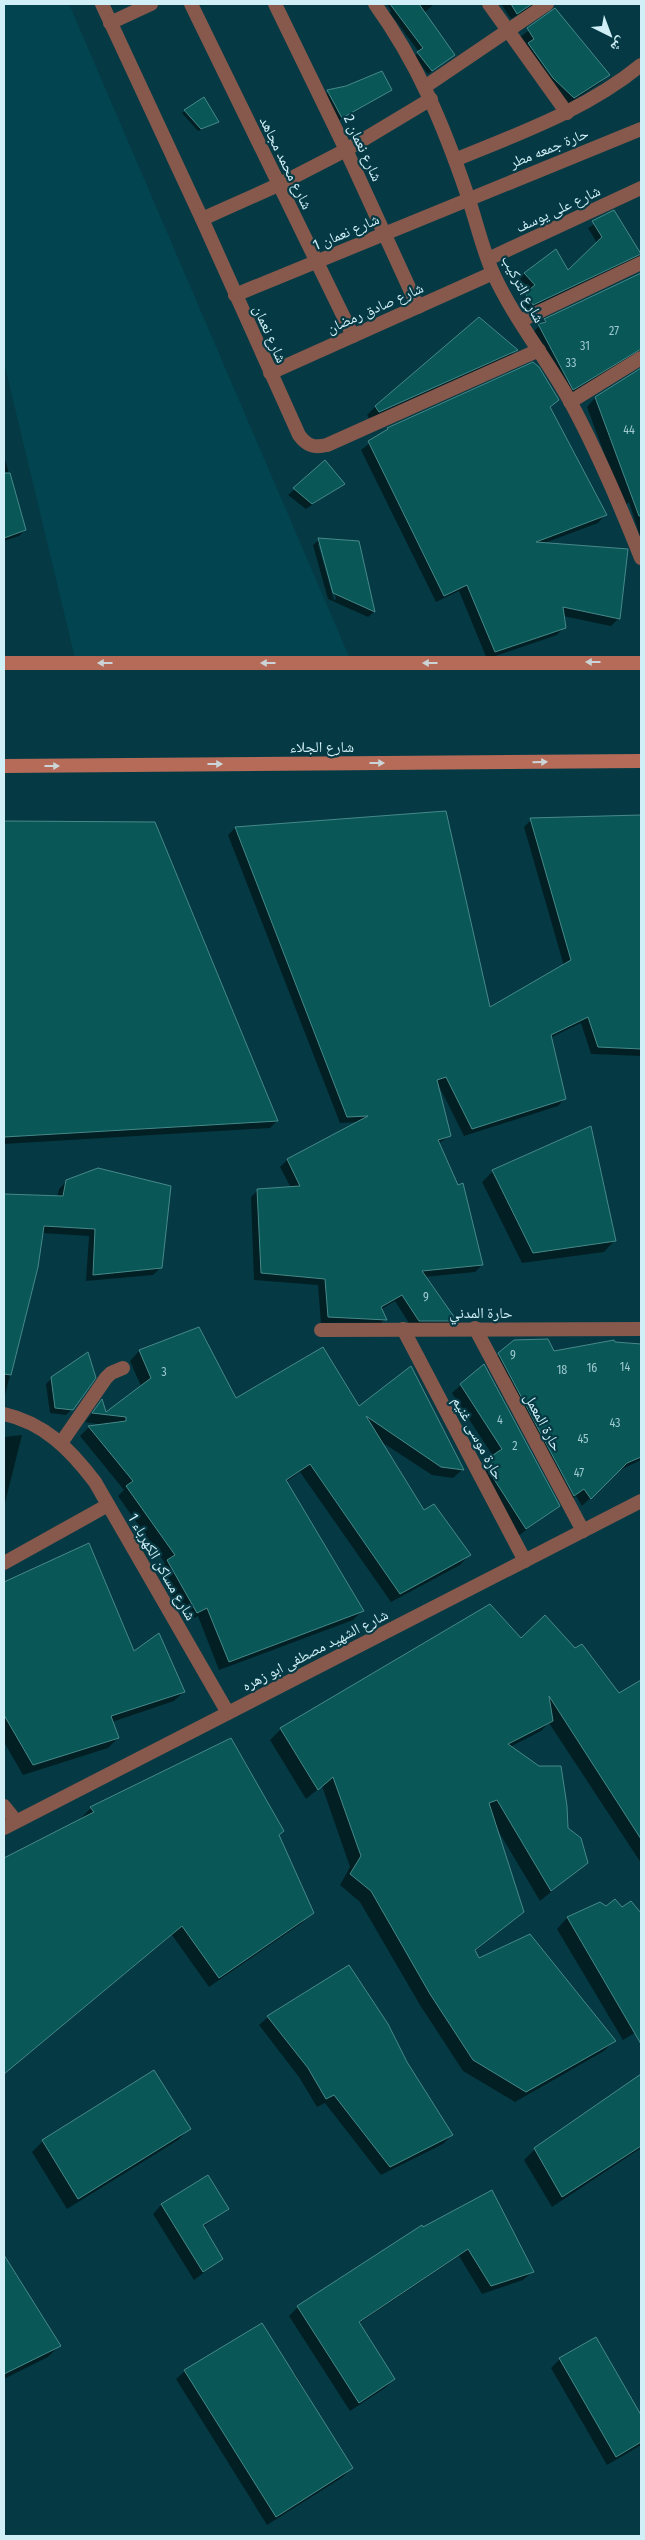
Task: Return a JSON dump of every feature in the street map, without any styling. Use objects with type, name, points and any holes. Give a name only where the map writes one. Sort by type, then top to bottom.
[{"type":"main road","points":[[4,663],[641,663]]},
{"type":"main road","name":"شارع الجلاء","points":[[4,766],[641,761]]},
{"type":"street","name":"شارع نعمان","points":[[102,4],[202,219],[270,373],[299,435],[306,444],[316,448],[327,445],[539,350]]},
{"type":"street","points":[[110,23],[151,4]]},
{"type":"street","name":"شارع محمد مجاهد","points":[[191,4],[353,336]]},
{"type":"street","name":"شارع نعمان 2","points":[[275,4],[346,150],[418,307]]},
{"type":"street","name":"شارع التركيب","points":[[375,4],[398,35],[428,93],[455,160],[493,273],[570,402],[606,472],[641,558]]},
{"type":"street","points":[[490,4],[567,113]]},
{"type":"street","points":[[202,219],[278,185],[346,150],[428,93],[507,29],[547,4]]},
{"type":"street","points":[[455,160],[567,113],[639,71]]},
{"type":"street","name":"حارة جمعه مطر","points":[[468,198],[641,129]]},
{"type":"street","name":"شارع على يوسف","points":[[488,259],[641,188]]},
{"type":"street","name":"شارع نعمان 1","points":[[235,295],[468,198]]},
{"type":"street","points":[[520,321],[641,263]]},
{"type":"street","name":"شارع صادق رمضان","points":[[270,373],[493,273]]},
{"type":"street","points":[[570,402],[641,358]]},
{"type":"street","name":"حارة المدني","points":[[321,1330],[475,1328],[641,1329]]},
{"type":"street","name":"حارة المعمل","points":[[475,1328],[583,1531]]},
{"type":"street","name":"حارة موسى غنيم","points":[[403,1329],[525,1561]]},
{"type":"street","points":[[61,1443],[106,1378],[111,1373],[123,1368]]},
{"type":"street","name":"شارع مساكن الكهرباء 1","points":[[4,1414],[21,1418],[42,1428],[79,1461],[108,1505],[228,1713]]},
{"type":"street","name":"شارع الشهيد مصطفى ابو زهره","points":[[10,1824],[641,1502]]},
{"type":"street","points":[[4,1562],[108,1505]]},
{"type":"street","points":[[4,1806],[10,1824]]},
{"type":"shaded area","points":[[4,4],[69,4],[353,666],[77,666],[4,362]]},
{"type":"building","points":[[390,4],[419,4],[455,55],[432,71],[417,52],[423,48]]},
{"type":"building","points":[[511,4],[532,4],[517,14]]},
{"type":"building","points":[[555,8],[610,75],[574,98],[553,78],[528,43],[534,39],[527,28]]},
{"type":"building","points":[[382,71],[392,90],[342,118],[327,90],[346,86]]},
{"type":"building","points":[[204,97],[219,122],[201,129],[184,110]]},
{"type":"building","points":[[614,210],[641,254],[533,305],[525,293],[535,285],[524,273],[556,249],[568,270],[602,237],[592,221]]},
{"type":"building","points":[[641,273],[641,349],[573,390],[538,324],[546,322],[544,319]]},
{"type":"building","points":[[479,317],[518,350],[379,412],[375,406]]},
{"type":"building","points":[[533,362],[539,367],[559,400],[550,407],[607,515],[536,542],[628,549],[620,619],[563,607],[566,628],[495,652],[467,585],[444,596],[368,441],[387,428]]},
{"type":"building","points":[[641,368],[641,516],[639,516],[595,397]]},
{"type":"building","points":[[325,460],[345,484],[312,504],[293,488]]},
{"type":"building","points":[[4,473],[10,473],[26,530],[4,538]]},
{"type":"building","points":[[318,538],[359,541],[375,612],[333,593]]},
{"type":"building","points":[[446,811],[490,1007],[571,960],[530,818],[641,815],[641,1049],[598,1047],[588,1017],[551,1035],[566,1099],[472,1129],[446,1077],[437,1080],[451,1136],[438,1140],[458,1185],[463,1183],[483,1265],[422,1271],[457,1321],[419,1321],[402,1295],[381,1307],[387,1320],[328,1317],[325,1279],[261,1273],[257,1189],[300,1186],[287,1159],[368,1116],[347,1117],[235,827]]},
{"type":"building","points":[[4,821],[155,822],[278,1121],[4,1137]]},
{"type":"building","points":[[591,1126],[616,1241],[533,1253],[492,1170]]},
{"type":"building","points":[[98,1168],[171,1186],[162,1268],[93,1275],[95,1229],[44,1226],[38,1267],[11,1375],[4,1374],[4,1194],[63,1196],[66,1180]]},
{"type":"building","points":[[199,1327],[236,1398],[323,1347],[359,1406],[411,1366],[464,1470],[441,1467],[366,1416],[424,1510],[434,1504],[471,1555],[400,1594],[310,1464],[286,1480],[364,1611],[229,1662],[207,1608],[197,1613],[167,1560],[175,1555],[126,1486],[133,1481],[88,1426],[126,1421],[126,1417],[92,1413],[102,1399],[106,1412],[151,1378],[139,1350]]},
{"type":"building","points":[[548,1339],[554,1351],[614,1340],[615,1342],[641,1344],[641,1457],[627,1463],[591,1499],[584,1489],[574,1496],[498,1353],[514,1340]]},
{"type":"building","points":[[88,1352],[96,1378],[73,1410],[55,1408],[51,1377]]},
{"type":"building","points":[[484,1364],[560,1506],[526,1529],[483,1462],[502,1449],[460,1384]]},
{"type":"building","points":[[89,1543],[134,1651],[159,1633],[185,1692],[111,1716],[119,1738],[33,1765],[4,1715],[4,1582]]},
{"type":"building","points":[[490,1604],[521,1638],[545,1615],[575,1648],[582,1644],[619,1693],[641,1680],[641,1839],[549,1696],[553,1721],[508,1744],[539,1766],[561,1766],[568,1828],[581,1838],[588,1863],[551,1891],[497,1800],[489,1803],[524,1912],[475,1950],[479,1958],[530,1934],[616,2041],[526,2092],[473,2060],[430,1994],[371,1891],[350,1874],[361,1856],[333,1777],[318,1790],[280,1728]]},
{"type":"building","points":[[231,1738],[284,1831],[279,1835],[314,1913],[219,1978],[182,1926],[4,2074],[4,1858],[94,1812],[90,1807]]},
{"type":"building","points":[[615,1899],[622,1907],[631,1901],[641,1913],[641,2044],[567,1917],[600,1902],[606,1906]]},
{"type":"building","points":[[349,1965],[388,2024],[407,2062],[453,2135],[390,2167],[334,2095],[326,2099],[308,2068],[267,2016]]},
{"type":"building","points":[[154,2070],[191,2129],[78,2199],[42,2140]]},
{"type":"building","points":[[641,2074],[641,2146],[562,2197],[534,2148]]},
{"type":"building","points":[[208,2175],[229,2209],[203,2225],[223,2259],[203,2272],[161,2204]]},
{"type":"building","points":[[492,2190],[534,2272],[491,2286],[468,2249],[359,2322],[395,2379],[359,2403],[297,2306],[422,2225],[423,2227]]},
{"type":"building","points":[[4,2255],[61,2346],[4,2374]]},
{"type":"building","points":[[262,2323],[353,2468],[276,2517],[184,2370]]},
{"type":"building","points":[[596,2337],[641,2415],[641,2442],[616,2457],[559,2358]]}]
